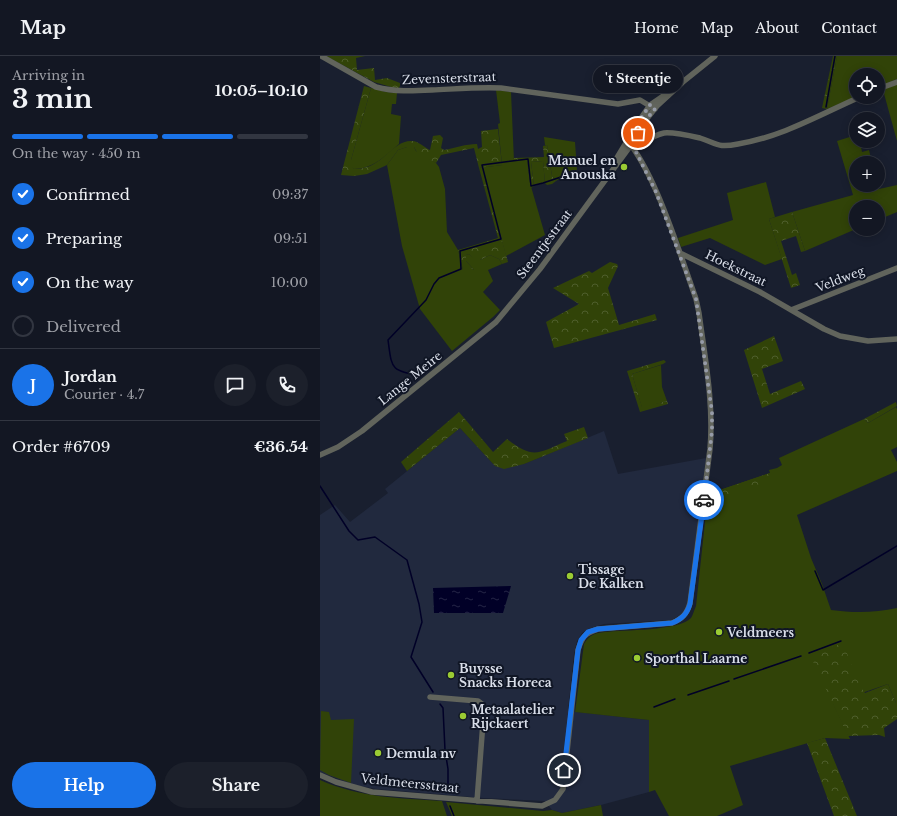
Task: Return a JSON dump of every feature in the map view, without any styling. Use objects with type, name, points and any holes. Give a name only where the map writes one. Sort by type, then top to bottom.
[{"type":"street","name":"Zevensterstraat","points":[[321,56],[376,87],[384,89],[404,91],[486,87],[501,88],[618,104],[640,100],[652,107]]},
{"type":"street","name":"Steentjestraat","points":[[507,309],[540,269],[631,144],[652,107],[715,56]]},
{"type":"street","points":[[885,86],[897,82]]},
{"type":"street","points":[[680,253],[656,192],[631,144],[645,141],[664,133],[690,135],[722,146],[740,144],[796,127],[849,102]]},
{"type":"street","name":"Hoekstraat","points":[[680,253],[760,292],[824,329],[840,336],[868,342],[897,339]]},
{"type":"street","name":"Veldmeersstraat","points":[[320,775],[336,782],[372,792],[542,806],[555,800],[563,789],[578,650],[581,640],[588,632],[598,629],[672,623],[679,620],[688,610],[710,449],[712,412],[699,313],[696,299],[680,253]]},
{"type":"street","name":"Veldweg","points":[[791,310],[897,268]]},
{"type":"street","name":"Lange Meire","points":[[320,455],[338,447],[362,431],[496,322],[507,309]]},
{"type":"street","points":[[430,696],[478,701],[482,704],[484,709],[477,801]]},
{"type":"shaded area","points":[[460,428],[495,466],[524,464],[604,431],[618,474],[706,458],[687,606],[683,613],[672,620],[604,624],[588,629],[582,633],[577,641],[574,654],[568,711],[649,720],[649,792],[601,805],[562,813],[552,810],[545,801],[483,798],[377,789],[354,785],[320,772],[320,515],[335,505],[350,522],[388,493],[385,489]]},
{"type":"green space","points":[[326,56],[365,56],[356,58],[357,70],[374,68],[375,80],[387,78],[400,83],[400,86],[398,89],[374,82]]},
{"type":"green space","points":[[833,56],[837,56],[827,109],[822,108]]},
{"type":"green space","points":[[837,56],[897,56],[897,79],[885,84],[885,68],[849,68],[849,100],[827,109]]},
{"type":"green space","points":[[897,84],[897,141],[885,97],[885,89]]},
{"type":"green space","points":[[364,86],[371,88],[351,160],[351,166],[354,169],[372,165],[404,142],[416,142],[430,150],[433,136],[440,135],[443,138],[441,148],[444,150],[477,144],[478,149],[482,147],[481,131],[498,129],[502,165],[479,168],[474,148],[441,155],[436,163],[418,154],[414,147],[407,147],[398,150],[387,165],[367,174],[354,176],[341,175]]},
{"type":"green space","points":[[371,88],[397,93],[396,104],[392,104],[391,114],[401,116],[399,144],[373,164],[367,167],[354,169],[351,167],[351,160]]},
{"type":"green space","points":[[496,90],[511,92],[514,161],[527,160],[530,183],[545,235],[506,256],[485,179],[482,179],[479,168],[502,165],[498,124],[500,123]]},
{"type":"green space","points":[[544,137],[575,142],[577,170],[571,171],[556,181],[552,176],[547,145],[545,145]]},
{"type":"green space","points":[[849,137],[849,148],[861,148],[862,152],[869,150],[870,156],[849,156],[849,182],[837,141]]},
{"type":"green space","points":[[547,145],[552,176],[556,181],[547,185],[545,183],[543,161],[531,162],[534,186],[531,188],[527,161],[514,161],[514,158],[544,157],[543,146]]},
{"type":"green space","points":[[407,147],[414,147],[416,151],[436,163],[439,167],[445,189],[447,232],[458,250],[463,270],[474,270],[466,261],[466,255],[469,254],[480,260],[490,255],[499,259],[502,264],[488,270],[493,281],[483,292],[500,310],[452,351],[420,309],[402,246],[387,165],[398,150]]},
{"type":"green space","points":[[543,161],[545,183],[534,186],[531,162]]},
{"type":"green space","points":[[482,179],[485,179],[508,262],[502,264],[499,259],[490,255],[475,261],[469,254],[466,255],[466,261],[474,272],[467,274],[463,270],[458,250],[498,238]]},
{"type":"green space","points":[[766,182],[775,217],[769,219],[782,259],[765,265],[710,238],[681,247],[678,238],[733,220],[727,193]]},
{"type":"green space","points":[[897,185],[897,212],[885,217],[885,200],[849,200],[849,232],[805,251],[792,212],[853,195],[852,192],[885,192],[885,188]]},
{"type":"green space","points":[[792,212],[805,251],[801,252],[796,236],[781,241],[792,275],[796,273],[800,285],[791,288],[769,219]]},
{"type":"green space","points":[[610,262],[617,264],[618,266],[608,288],[619,325],[655,314],[657,320],[554,348],[546,322],[579,304],[553,288],[589,271],[592,273]]},
{"type":"green space","points":[[774,336],[783,361],[762,369],[770,394],[801,381],[805,389],[762,408],[744,350]]},
{"type":"green space","points":[[664,360],[666,362],[663,364],[632,374],[642,407],[667,401],[668,404],[640,412],[627,371]]},
{"type":"green space","points":[[661,365],[662,387],[667,401],[642,408],[632,374]]},
{"type":"green space","points":[[896,402],[897,406],[868,423],[864,419]]},
{"type":"green space","name":"Veldmeers","points":[[896,407],[897,447],[891,450],[897,462],[897,471],[797,515],[811,558],[831,610],[864,612],[897,608],[897,703],[888,684],[833,703],[850,739],[825,738],[730,766],[743,805],[717,816],[669,816],[655,790],[649,792],[649,720],[575,712],[584,644],[590,637],[598,633],[663,628],[685,622],[691,618],[696,606],[708,494],[770,473],[769,470],[782,465],[779,458],[864,419],[868,423]]},
{"type":"green space","points":[[459,412],[493,452],[507,439],[524,450],[530,452],[542,451],[567,441],[564,434],[584,427],[588,438],[524,464],[504,469],[495,466],[460,428],[407,471],[401,462]]},
{"type":"green space","points":[[770,473],[780,473],[781,481],[777,478],[707,502],[708,494]]},
{"type":"green space","points":[[843,643],[859,684],[865,693],[888,684],[897,703],[897,719],[884,728],[885,737],[879,735],[848,736],[810,655]]},
{"type":"green space","points":[[321,711],[329,712],[331,720],[354,719],[351,783],[320,770]]},
{"type":"green space","points":[[825,738],[857,816],[834,816],[807,743]]},
{"type":"green space","points":[[320,780],[335,786],[365,794],[395,798],[442,801],[447,816],[320,816]]},
{"type":"green space","points":[[446,802],[543,811],[552,810],[562,813],[601,805],[603,816],[452,816]]},
{"type":"water","points":[[511,586],[503,613],[434,613],[433,588]]},
{"type":"waterway","points":[[826,107],[835,56]]},
{"type":"waterway","points":[[421,375],[403,372],[394,367],[390,357],[388,340],[426,300],[434,284],[439,278],[461,269],[460,251],[501,239],[482,165],[528,159],[531,186],[570,174]]},
{"type":"waterway","points":[[320,486],[349,531],[358,540],[375,537],[407,560],[419,604],[422,622],[411,657],[433,692]]},
{"type":"waterway","points":[[815,571],[823,590],[897,546]]},
{"type":"waterway","points":[[809,653],[841,641]]},
{"type":"waterway","points":[[734,679],[801,656]]},
{"type":"waterway","points":[[688,695],[729,681]]},
{"type":"waterway","points":[[654,707],[675,699]]},
{"type":"waterway","points":[[440,704],[443,708],[445,750],[448,769],[448,790]]},
{"type":"waterway","points":[[450,806],[454,816]]},
{"type":"way so far","points":[[638,133],[645,121],[655,109],[650,105],[627,140],[634,148],[656,192],[678,248],[696,299],[699,313],[712,412],[712,431],[704,500]]},
{"type":"place","name":"'t Steentje","points":[[638,133]]},
{"type":"place","name":"Manuel en Anouska","points":[[624,167]]},
{"type":"place","name":"Tissage De Kalken","points":[[570,576]]},
{"type":"place","name":"Veldmeers","points":[[719,632]]},
{"type":"place","name":"Sporthal Laarne","points":[[637,658]]},
{"type":"place","name":"Buysse Snacks Horeca","points":[[451,675]]},
{"type":"place","name":"Metaalatelier Rijckaert","points":[[463,716]]},
{"type":"place","name":"Demula nv","points":[[378,753]]},
{"type":"route","points":[[564,770],[578,650],[581,640],[588,632],[598,629],[672,623],[684,616],[690,604],[704,500]]}]
